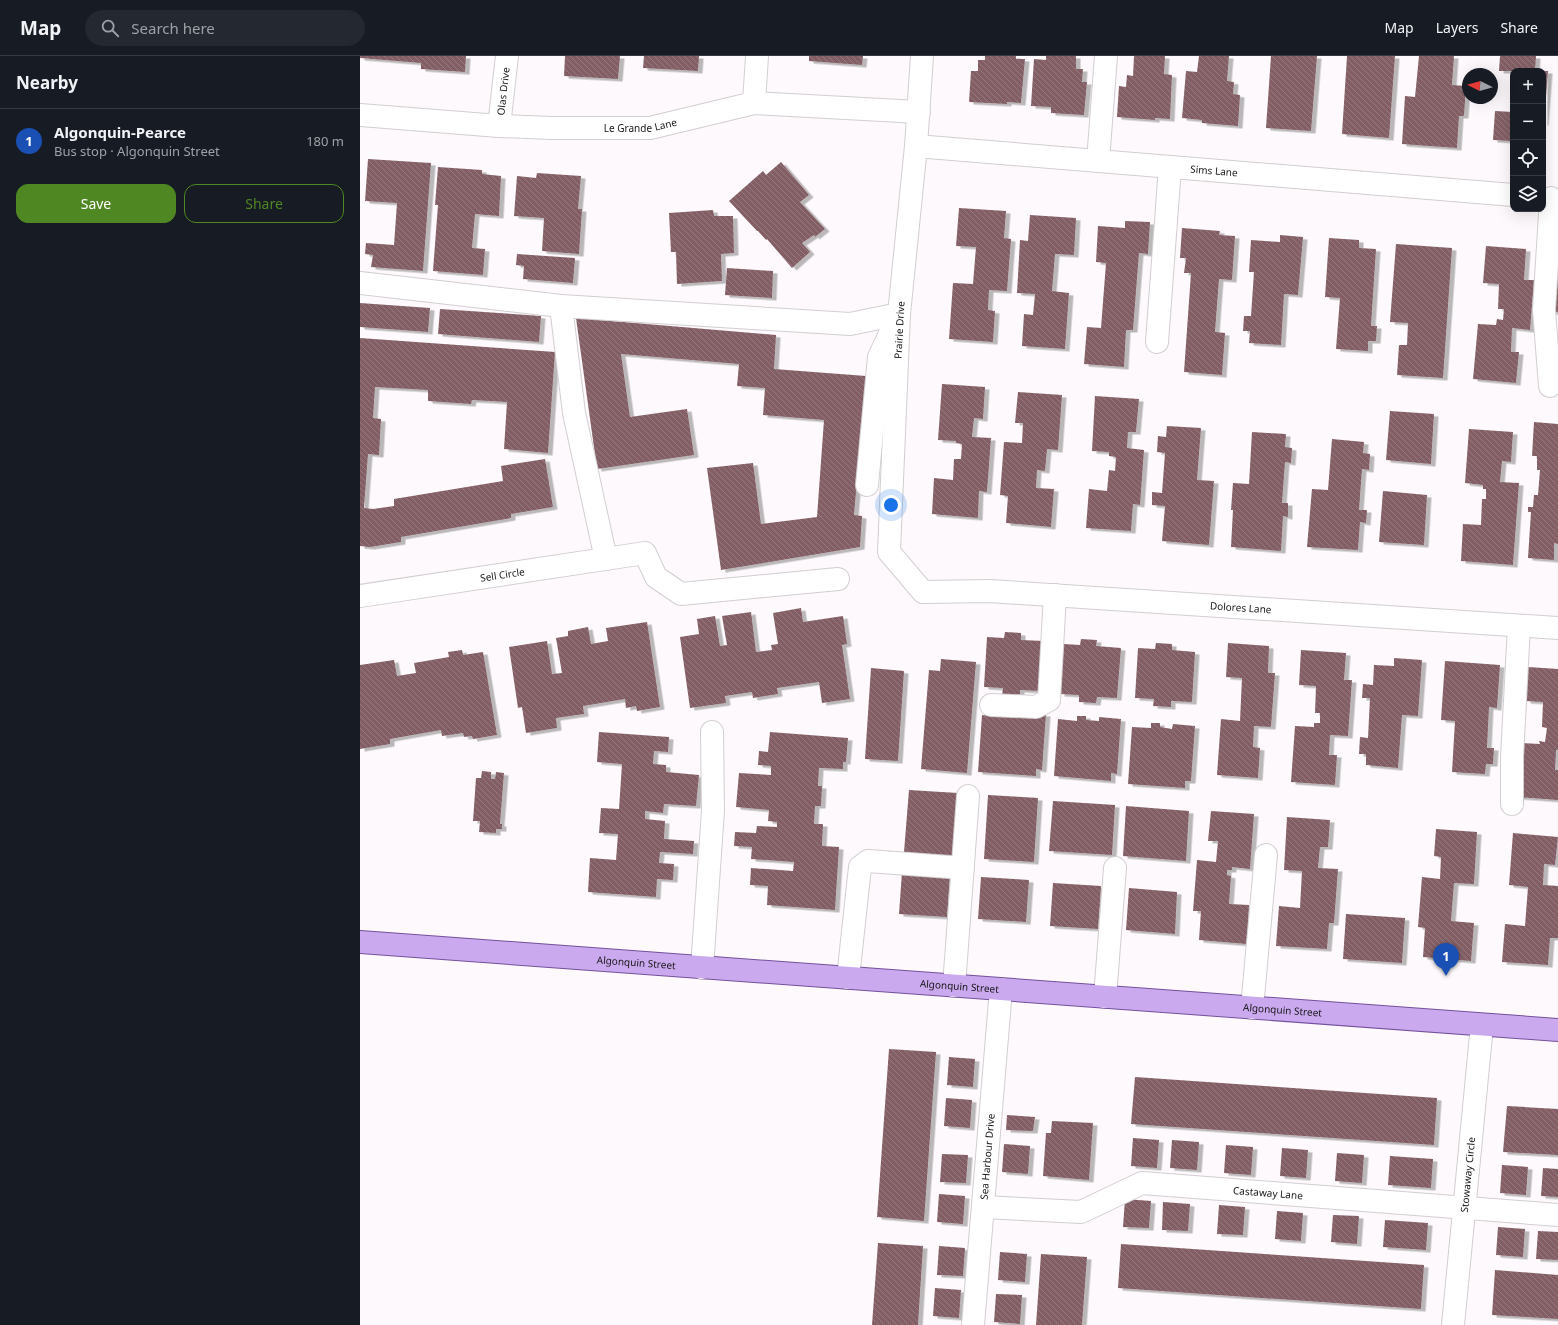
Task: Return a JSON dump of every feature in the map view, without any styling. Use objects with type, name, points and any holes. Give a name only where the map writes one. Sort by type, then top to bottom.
[{"type":"main road","name":"Algonquin Street","points":[[360,942],[1558,1030]]},
{"type":"street","name":"Olas Drive","points":[[499,126],[507,56]]},
{"type":"street","points":[[754,103],[758,56]]},
{"type":"street","name":"Prairie Drive","points":[[922,56],[916,146],[899,314],[888,552],[924,592]]},
{"type":"street","points":[[1098,161],[1106,56]]},
{"type":"street","name":"Le Grande Lane","points":[[360,115],[499,126],[552,128],[650,128],[754,103],[919,112]]},
{"type":"street","name":"Sims Lane","points":[[916,146],[1510,195]]},
{"type":"street","points":[[1157,342],[1170,167]]},
{"type":"street","points":[[1550,386],[1544,310],[1551,198]]},
{"type":"street","points":[[360,283],[561,306],[850,324],[899,314]]},
{"type":"street","points":[[561,306],[574,413],[606,559]]},
{"type":"street","points":[[867,485],[879,357],[899,314]]},
{"type":"street","name":"Sell Circle","points":[[360,596],[645,553],[656,577],[681,594],[838,579]]},
{"type":"street","name":"Dolores Lane","points":[[924,592],[989,591],[1558,628]]},
{"type":"street","points":[[990,705],[1036,707],[1049,700],[1055,595]]},
{"type":"street","points":[[1512,804],[1512,757],[1519,626]]},
{"type":"street","points":[[702,968],[713,811],[712,732]]},
{"type":"street","points":[[954,986],[968,796]]},
{"type":"street","points":[[1252,1008],[1266,855]]},
{"type":"street","points":[[848,978],[860,867],[868,862],[963,868]]},
{"type":"street","points":[[1105,997],[1115,868]]},
{"type":"street","name":"Sea Harbour Drive","points":[[973,1325],[1001,989]]},
{"type":"street","name":"Stowaway Circle","points":[[1453,1325],[1482,1025]]},
{"type":"street","name":"Castaway Lane","points":[[983,1207],[1081,1212],[1142,1184],[1558,1215]]},
{"type":"building","points":[[360,56],[466,56],[465,72],[421,69],[421,63],[360,58]]},
{"type":"building","points":[[565,56],[620,56],[618,79],[564,76]]},
{"type":"building","points":[[644,56],[699,56],[698,71],[643,68]]},
{"type":"building","points":[[809,56],[863,56],[862,65],[809,61]]},
{"type":"building","points":[[985,56],[1016,56],[1016,59],[1025,59],[1021,103],[1007,102],[1007,104],[969,102],[971,71],[978,71],[978,60],[985,60]]},
{"type":"building","points":[[1046,56],[1076,56],[1076,69],[1083,69],[1082,82],[1087,82],[1084,115],[1051,113],[1051,107],[1031,106],[1034,59],[1046,60]]},
{"type":"building","points":[[1134,56],[1165,56],[1164,74],[1172,75],[1170,119],[1155,118],[1155,120],[1117,117],[1119,86],[1126,87],[1127,75],[1133,76]]},
{"type":"building","points":[[1199,56],[1229,56],[1227,81],[1234,82],[1233,94],[1240,95],[1238,126],[1202,123],[1202,120],[1182,118],[1186,71],[1197,72]]},
{"type":"building","points":[[1271,56],[1317,56],[1311,131],[1266,128]]},
{"type":"building","points":[[1347,56],[1395,56],[1389,138],[1342,134]]},
{"type":"building","points":[[1419,56],[1454,56],[1452,85],[1462,86],[1462,104],[1465,104],[1464,116],[1459,116],[1457,148],[1402,144],[1405,96],[1415,97]]},
{"type":"building","points":[[1500,56],[1536,56],[1535,68],[1510,68],[1510,71],[1499,71]]},
{"type":"building","points":[[1546,71],[1548,71],[1546,97]]},
{"type":"building","points":[[1495,111],[1510,112],[1510,141],[1493,140]]},
{"type":"building","points":[[368,159],[431,163],[423,271],[371,267],[373,255],[365,254],[366,243],[394,245],[397,203],[365,201]]},
{"type":"building","points":[[781,162],[809,195],[800,202],[825,229],[815,237],[814,235],[802,243],[810,252],[792,268],[767,239],[766,240],[729,201],[763,171],[766,175]]},
{"type":"building","points":[[438,167],[482,170],[482,174],[501,176],[499,216],[475,214],[472,248],[485,249],[483,275],[433,271],[438,205],[435,205]]},
{"type":"building","points":[[537,173],[581,176],[578,209],[582,209],[579,254],[542,251],[544,218],[514,216],[517,176],[536,178]]},
{"type":"building","points":[[959,208],[1006,211],[1004,238],[1011,239],[1007,291],[989,290],[988,310],[995,311],[993,342],[949,339],[953,283],[973,284],[976,247],[956,246]]},
{"type":"building","points":[[713,210],[714,216],[733,216],[734,253],[721,254],[722,281],[677,284],[676,252],[671,252],[669,213]]},
{"type":"building","points":[[1030,215],[1076,218],[1074,255],[1055,254],[1052,291],[1069,293],[1065,349],[1022,346],[1024,314],[1033,315],[1035,294],[1017,293],[1020,240],[1028,241]]},
{"type":"building","points":[[1125,221],[1150,222],[1148,254],[1139,253],[1133,330],[1126,330],[1124,367],[1084,364],[1087,327],[1101,328],[1106,263],[1096,262],[1098,226],[1125,228]]},
{"type":"building","points":[[1182,228],[1220,231],[1219,235],[1235,236],[1232,280],[1219,279],[1215,332],[1225,333],[1222,375],[1184,372],[1191,273],[1184,273],[1186,258],[1180,258]]},
{"type":"building","points":[[1280,235],[1303,237],[1298,295],[1284,294],[1281,345],[1249,343],[1250,331],[1243,331],[1244,316],[1251,316],[1254,272],[1249,272],[1251,240],[1280,242]]},
{"type":"building","points":[[1329,238],[1359,240],[1359,248],[1376,249],[1371,326],[1377,326],[1376,341],[1368,341],[1368,351],[1336,349],[1340,298],[1325,297]]},
{"type":"building","points":[[1396,244],[1452,248],[1443,378],[1397,375],[1399,345],[1407,345],[1408,323],[1390,322]]},
{"type":"building","points":[[1486,246],[1526,249],[1524,280],[1534,280],[1530,330],[1512,328],[1511,352],[1519,352],[1516,383],[1473,379],[1478,324],[1496,325],[1497,319],[1503,320],[1504,309],[1498,309],[1499,284],[1483,283]]},
{"type":"building","points":[[1558,251],[1558,312],[1550,312]]},
{"type":"building","points":[[517,254],[575,258],[573,283],[523,279],[524,266],[516,265]]},
{"type":"building","points":[[727,268],[773,271],[772,298],[725,295]]},
{"type":"building","points":[[360,303],[430,308],[428,332],[360,327]]},
{"type":"building","points":[[440,309],[541,316],[539,342],[438,334]]},
{"type":"building","points":[[576,318],[776,335],[774,369],[866,376],[854,515],[862,516],[860,547],[721,570],[707,468],[753,463],[761,524],[817,517],[824,420],[763,415],[765,388],[737,386],[739,364],[621,354],[630,417],[687,409],[694,455],[597,469]]},
{"type":"building","points":[[360,338],[555,352],[548,453],[504,449],[507,402],[472,400],[471,404],[428,401],[428,390],[375,387],[373,418],[381,419],[379,455],[368,454],[364,508],[373,509],[394,506],[394,499],[503,481],[501,466],[545,459],[553,507],[511,514],[511,518],[401,537],[401,542],[370,547],[360,546]]},
{"type":"building","points":[[942,384],[985,387],[983,419],[974,418],[972,437],[991,438],[987,492],[979,491],[978,518],[932,514],[934,478],[953,480],[954,459],[961,459],[962,444],[956,443],[956,441],[938,440]]},
{"type":"building","points":[[1018,392],[1062,395],[1058,450],[1047,449],[1045,471],[1037,470],[1036,488],[1054,489],[1051,527],[1006,523],[1008,496],[1000,495],[1004,442],[1022,443],[1023,423],[1015,423]]},
{"type":"building","points":[[1095,396],[1139,399],[1136,432],[1128,432],[1127,448],[1144,450],[1140,505],[1133,504],[1131,531],[1086,528],[1089,489],[1107,491],[1109,470],[1115,471],[1116,457],[1109,456],[1109,452],[1092,451]]},
{"type":"building","points":[[1390,411],[1434,414],[1431,464],[1386,460]]},
{"type":"building","points":[[1534,422],[1558,424],[1558,544],[1554,543],[1554,560],[1528,558],[1531,512],[1528,512],[1528,507],[1533,507],[1534,495],[1538,495],[1540,470],[1537,470],[1537,456],[1532,456]]},
{"type":"building","points":[[1167,426],[1201,428],[1197,480],[1214,481],[1209,545],[1162,541],[1165,506],[1152,505],[1152,492],[1162,493],[1165,453],[1157,452],[1158,436],[1166,437]]},
{"type":"building","points":[[1469,429],[1513,432],[1511,462],[1502,461],[1500,482],[1519,483],[1513,565],[1461,561],[1463,524],[1481,525],[1482,499],[1486,499],[1486,489],[1483,489],[1483,485],[1465,483]]},
{"type":"building","points":[[1252,432],[1286,434],[1285,447],[1292,448],[1291,463],[1285,462],[1282,503],[1288,503],[1288,517],[1283,516],[1281,551],[1231,547],[1233,483],[1249,484]]},
{"type":"building","points":[[1332,439],[1364,442],[1363,453],[1370,454],[1369,470],[1362,469],[1359,510],[1367,510],[1366,523],[1360,522],[1358,550],[1307,547],[1312,489],[1328,490]]},
{"type":"building","points":[[1383,491],[1427,495],[1424,545],[1379,542]]},
{"type":"building","points":[[801,608],[803,622],[843,616],[847,644],[842,645],[850,699],[822,703],[819,682],[777,688],[778,694],[753,698],[752,692],[725,696],[726,703],[690,708],[680,637],[699,634],[697,619],[715,616],[720,646],[727,645],[722,616],[751,612],[756,652],[772,650],[771,645],[778,644],[773,613]]},
{"type":"building","points":[[647,622],[660,707],[637,711],[636,706],[626,708],[625,699],[583,706],[584,714],[556,718],[557,728],[526,733],[522,707],[518,708],[509,647],[547,641],[552,674],[562,673],[556,638],[568,636],[568,631],[588,627],[591,644],[608,641],[606,628]]},
{"type":"building","points":[[1005,632],[1021,633],[1021,640],[1044,641],[1041,691],[1020,690],[1020,696],[1002,695],[1003,688],[984,687],[987,637],[1004,638]]},
{"type":"building","points":[[1081,639],[1097,640],[1096,646],[1121,648],[1117,698],[1097,697],[1096,703],[1079,702],[1079,695],[1060,694],[1064,644],[1080,645]]},
{"type":"building","points":[[1156,643],[1172,644],[1172,650],[1195,652],[1192,702],[1171,701],[1171,707],[1153,706],[1154,699],[1135,698],[1138,648],[1155,649]]},
{"type":"building","points":[[1228,643],[1269,646],[1268,673],[1275,673],[1271,727],[1254,726],[1253,747],[1260,748],[1258,778],[1217,775],[1221,719],[1240,721],[1242,678],[1226,677]]},
{"type":"building","points":[[462,650],[463,655],[483,652],[497,735],[473,739],[472,736],[464,737],[463,733],[442,736],[441,730],[390,739],[390,744],[360,749],[360,665],[394,660],[397,676],[416,673],[414,663],[449,657],[448,652]]},
{"type":"building","points":[[1301,650],[1346,653],[1344,680],[1352,680],[1348,736],[1330,735],[1329,755],[1337,755],[1335,785],[1291,782],[1295,726],[1314,727],[1314,723],[1320,723],[1320,713],[1315,713],[1316,686],[1299,685]]},
{"type":"building","points":[[1394,658],[1422,660],[1418,716],[1402,715],[1398,768],[1366,765],[1366,754],[1359,754],[1360,737],[1368,738],[1370,698],[1362,698],[1363,684],[1373,685],[1374,665],[1394,666]]},
{"type":"building","points":[[941,659],[976,662],[967,773],[921,769],[929,670],[940,671]]},
{"type":"building","points":[[1445,661],[1500,665],[1497,708],[1489,707],[1487,748],[1494,748],[1493,764],[1486,764],[1485,774],[1452,772],[1455,721],[1441,720]]},
{"type":"building","points":[[1528,667],[1558,669],[1558,750],[1556,750],[1555,770],[1558,770],[1558,800],[1517,797],[1521,743],[1540,744],[1539,741],[1545,742],[1547,728],[1542,727],[1543,702],[1526,701]]},
{"type":"building","points":[[871,668],[904,671],[898,761],[865,759]]},
{"type":"building","points":[[1002,711],[1046,714],[1042,770],[1036,769],[1036,776],[978,772],[982,715],[1001,717]]},
{"type":"building","points":[[1077,716],[1086,716],[1086,720],[1099,721],[1099,717],[1121,719],[1117,774],[1111,773],[1111,781],[1054,776],[1058,719],[1077,721]]},
{"type":"building","points":[[1151,723],[1160,723],[1160,727],[1172,729],[1173,724],[1195,726],[1191,781],[1185,781],[1185,788],[1128,784],[1132,727],[1151,728]]},
{"type":"building","points":[[599,732],[669,737],[668,752],[654,751],[653,764],[666,765],[666,772],[699,775],[696,806],[664,804],[663,813],[645,811],[645,819],[665,821],[664,839],[694,841],[693,854],[660,852],[659,863],[674,864],[673,880],[657,879],[656,897],[588,892],[590,858],[616,860],[618,834],[599,833],[601,808],[619,809],[622,764],[597,762]]},
{"type":"building","points":[[770,732],[848,738],[846,762],[843,762],[843,769],[819,768],[818,786],[822,786],[821,806],[815,806],[814,824],[823,824],[822,846],[839,847],[835,910],[767,905],[768,886],[750,885],[751,868],[793,871],[794,862],[751,859],[752,847],[734,846],[735,832],[756,833],[757,826],[777,827],[777,822],[768,821],[769,810],[736,807],[739,773],[771,775],[771,766],[758,765],[759,751],[768,752]]},
{"type":"building","points":[[482,771],[491,772],[491,779],[495,779],[496,772],[504,773],[500,824],[502,824],[502,829],[496,829],[496,833],[479,832],[480,821],[473,821],[476,778],[481,778]]},
{"type":"building","points":[[909,790],[958,793],[954,856],[904,852]]},
{"type":"building","points":[[988,795],[1038,798],[1034,862],[984,859]]},
{"type":"building","points":[[1053,801],[1115,805],[1112,855],[1049,851]]},
{"type":"building","points":[[1126,806],[1189,811],[1186,861],[1123,856]]},
{"type":"building","points":[[1211,811],[1254,814],[1250,869],[1232,867],[1232,870],[1227,870],[1227,875],[1231,876],[1229,904],[1249,905],[1247,944],[1199,940],[1201,911],[1193,911],[1197,860],[1216,862],[1218,841],[1208,841]]},
{"type":"building","points":[[1287,817],[1330,820],[1328,847],[1320,847],[1318,868],[1338,869],[1334,923],[1329,923],[1327,949],[1276,946],[1279,906],[1300,908],[1302,871],[1284,870]]},
{"type":"building","points":[[1436,829],[1477,832],[1474,884],[1454,883],[1451,921],[1474,923],[1471,961],[1423,957],[1425,928],[1418,927],[1422,877],[1440,879],[1441,857],[1434,856]]},
{"type":"building","points":[[1513,833],[1558,837],[1555,865],[1544,864],[1543,885],[1558,886],[1558,938],[1550,938],[1548,965],[1502,962],[1505,924],[1525,926],[1528,887],[1509,885]]},
{"type":"building","points":[[902,872],[950,875],[947,917],[899,914]]},
{"type":"building","points":[[981,877],[1029,880],[1026,922],[978,919]]},
{"type":"building","points":[[1053,883],[1101,886],[1098,929],[1050,926]]},
{"type":"building","points":[[1129,888],[1177,892],[1175,934],[1126,930]]},
{"type":"building","points":[[1346,914],[1405,918],[1402,963],[1343,959]]},
{"type":"building","points":[[889,1049],[936,1052],[924,1221],[877,1217]]},
{"type":"building","points":[[949,1057],[975,1059],[973,1087],[947,1085]]},
{"type":"building","points":[[1135,1077],[1437,1098],[1434,1145],[1131,1124]]},
{"type":"building","points":[[946,1098],[972,1100],[970,1128],[944,1126]]},
{"type":"building","points":[[1507,1106],[1558,1109],[1558,1155],[1503,1152]]},
{"type":"building","points":[[1007,1115],[1035,1117],[1033,1131],[1006,1130]]},
{"type":"building","points":[[1052,1121],[1093,1123],[1089,1180],[1043,1176],[1046,1133],[1051,1133]]},
{"type":"building","points":[[1133,1138],[1159,1140],[1157,1168],[1131,1166]]},
{"type":"building","points":[[1172,1140],[1199,1142],[1197,1170],[1170,1168]]},
{"type":"building","points":[[1004,1144],[1030,1146],[1028,1174],[1002,1172]]},
{"type":"building","points":[[1226,1145],[1253,1147],[1251,1175],[1224,1173]]},
{"type":"building","points":[[1282,1148],[1308,1150],[1306,1178],[1280,1176]]},
{"type":"building","points":[[1337,1153],[1364,1155],[1362,1183],[1335,1181]]},
{"type":"building","points":[[942,1154],[968,1155],[966,1183],[940,1182]]},
{"type":"building","points":[[1390,1156],[1433,1159],[1431,1188],[1388,1185]]},
{"type":"building","points":[[1502,1165],[1528,1167],[1526,1195],[1500,1193]]},
{"type":"building","points":[[1543,1168],[1558,1169],[1558,1197],[1541,1196]]},
{"type":"building","points":[[939,1194],[965,1196],[963,1224],[937,1222]]},
{"type":"building","points":[[1125,1199],[1151,1201],[1149,1228],[1123,1227]]},
{"type":"building","points":[[1163,1202],[1190,1204],[1188,1231],[1162,1230]]},
{"type":"building","points":[[1219,1205],[1245,1207],[1243,1235],[1217,1234]]},
{"type":"building","points":[[1277,1211],[1303,1213],[1301,1241],[1275,1239]]},
{"type":"building","points":[[1333,1215],[1359,1216],[1357,1244],[1331,1242]]},
{"type":"building","points":[[1385,1220],[1428,1223],[1426,1250],[1383,1247]]},
{"type":"building","points":[[1498,1227],[1525,1229],[1523,1257],[1496,1255]]},
{"type":"building","points":[[1538,1231],[1558,1232],[1558,1260],[1536,1259]]},
{"type":"building","points":[[878,1243],[923,1246],[918,1325],[872,1325]]},
{"type":"building","points":[[1121,1244],[1424,1265],[1421,1309],[1118,1288]]},
{"type":"building","points":[[939,1246],[965,1248],[963,1276],[937,1275]]},
{"type":"building","points":[[1000,1252],[1027,1254],[1025,1282],[998,1280]]},
{"type":"building","points":[[1041,1254],[1087,1257],[1082,1325],[1036,1325]]},
{"type":"building","points":[[1495,1270],[1558,1275],[1558,1319],[1492,1315]]},
{"type":"building","points":[[935,1288],[961,1290],[959,1318],[933,1316]]},
{"type":"building","points":[[996,1294],[1022,1295],[1020,1324],[994,1322]]},
{"type":"place","name":"Algonquin-Pearce","points":[[1446,976]]}]
